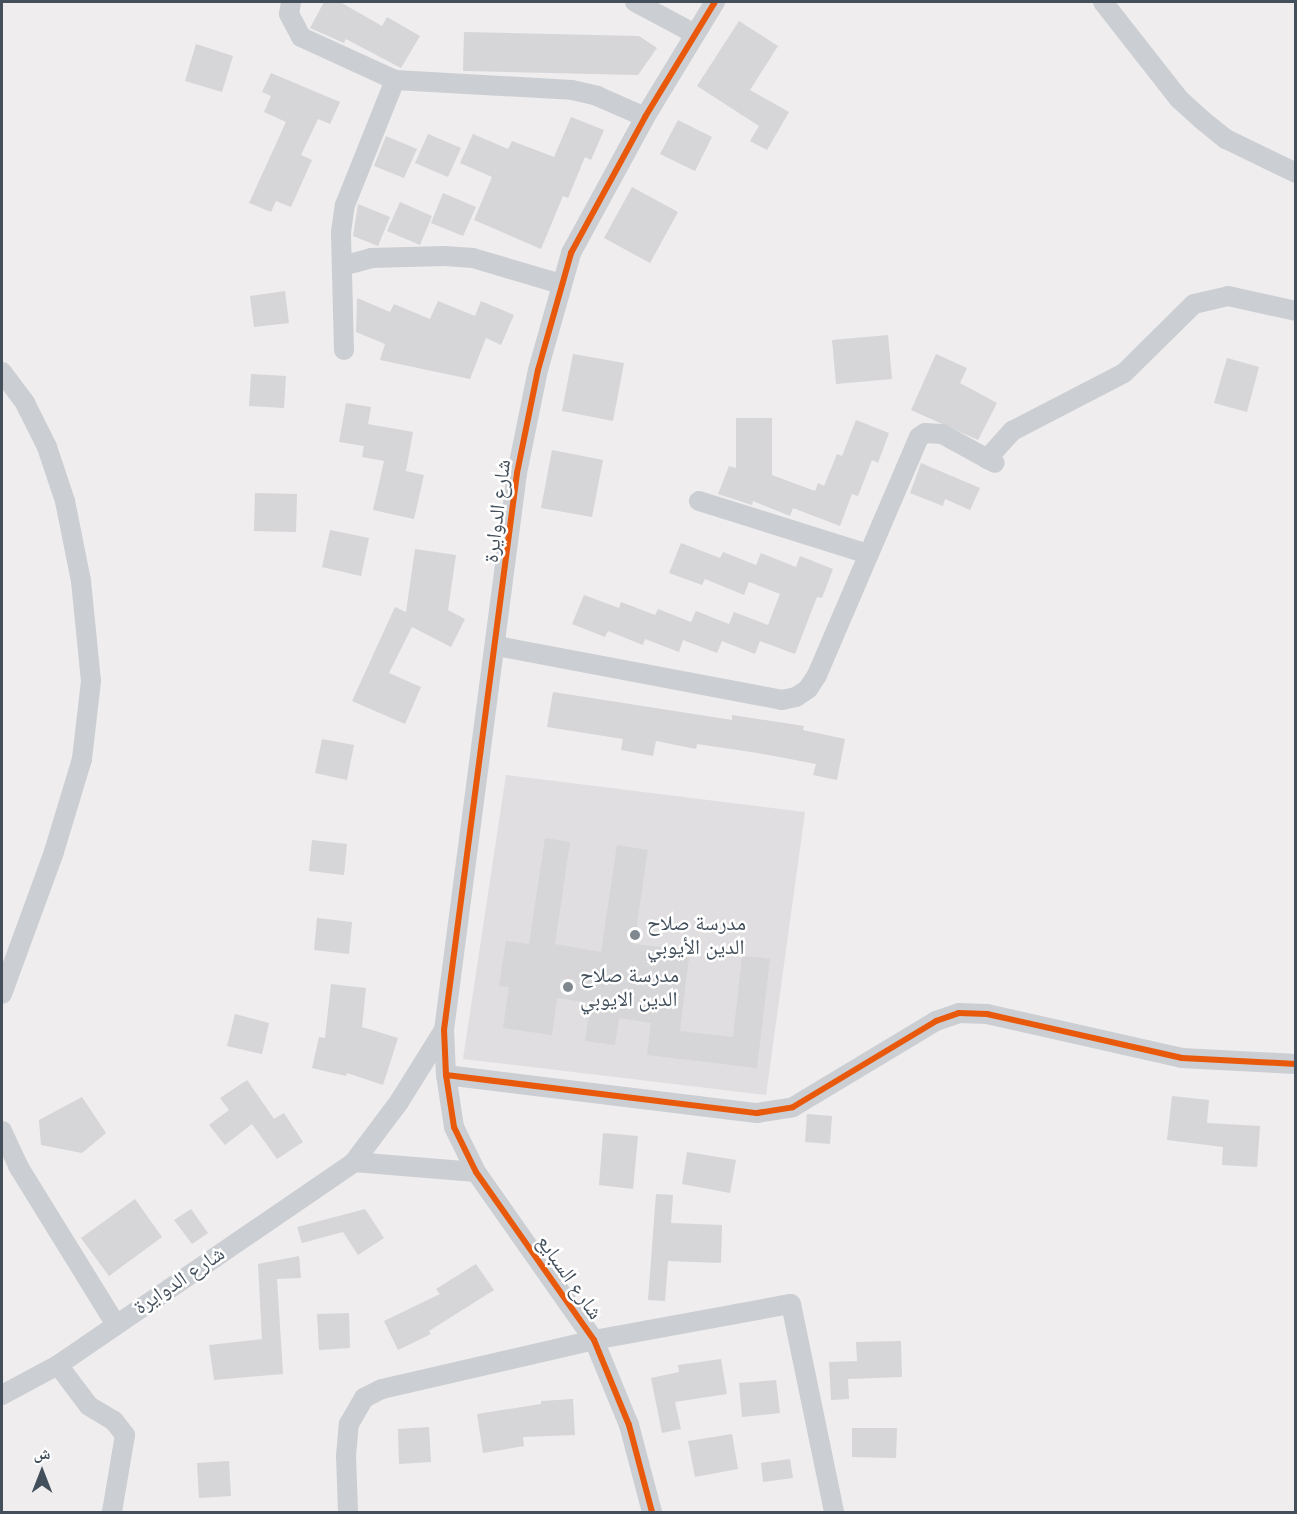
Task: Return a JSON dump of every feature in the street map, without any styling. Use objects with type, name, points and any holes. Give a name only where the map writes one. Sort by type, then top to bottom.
[{"type":"street","points":[[291,2],[289,14],[301,37],[395,80],[572,90],[597,96],[645,117]]},
{"type":"street","points":[[635,2],[695,34]]},
{"type":"street","name":"شارع الدوايرة","points":[[2,1395],[58,1365],[115,1323],[354,1162],[399,1102],[444,1030],[497,646],[517,473],[537,370],[571,253],[645,117],[715,2]]},
{"type":"street","points":[[1103,2],[1179,99],[1226,139],[1296,173]]},
{"type":"street","points":[[344,350],[340,232],[345,205],[395,80]]},
{"type":"street","points":[[342,266],[371,258],[473,258],[561,284]]},
{"type":"street","points":[[497,646],[782,700],[796,697],[808,689],[817,675],[919,437],[942,434],[991,461],[1012,431],[1124,373],[1194,304],[1228,296],[1296,311]]},
{"type":"street","points":[[2,372],[25,403],[47,447],[65,501],[81,581],[91,681],[82,759],[54,852],[2,994]]},
{"type":"street","points":[[699,501],[868,554]]},
{"type":"street","points":[[446,1076],[757,1113],[793,1107],[936,1021],[959,1013],[987,1014],[1182,1058],[1296,1064]]},
{"type":"street","name":"شارع السبايع","points":[[444,1030],[446,1076],[454,1127],[476,1172],[594,1340],[629,1425],[652,1512]]},
{"type":"street","points":[[2,1131],[18,1166],[115,1323]]},
{"type":"street","points":[[354,1162],[476,1172]]},
{"type":"street","points":[[348,1512],[346,1456],[350,1424],[364,1398],[382,1389],[594,1340],[792,1304],[834,1512]]},
{"type":"street","points":[[58,1365],[89,1406],[114,1421],[125,1435],[112,1512]]},
{"type":"shaded area","name":"مدرسة صلاح الدين الأيوبي","points":[[506,775],[805,812],[766,1095],[463,1059]]},
{"type":"building","points":[[324,2],[340,2],[382,26],[387,17],[420,36],[401,68],[346,39],[344,43],[310,28]]},
{"type":"building","points":[[739,21],[778,46],[750,90],[789,112],[767,150],[750,141],[759,126],[697,86]]},
{"type":"building","points":[[464,32],[639,36],[657,48],[638,75],[463,71]]},
{"type":"building","points":[[196,44],[233,56],[222,92],[185,81]]},
{"type":"building","points":[[271,73],[340,102],[330,124],[318,119],[301,155],[312,160],[291,207],[276,201],[271,212],[249,203],[286,122],[264,112],[271,96],[262,92]]},
{"type":"building","points":[[571,117],[604,130],[591,160],[585,157],[568,198],[563,196],[541,249],[474,220],[492,177],[460,163],[473,134],[508,149],[512,141],[554,157]]},
{"type":"building","points":[[678,120],[712,137],[695,171],[660,154]]},
{"type":"building","points":[[428,134],[461,148],[448,177],[415,163]]},
{"type":"building","points":[[386,136],[417,149],[404,178],[374,166]]},
{"type":"building","points":[[632,187],[678,212],[650,263],[604,238]]},
{"type":"building","points":[[443,193],[476,207],[463,236],[431,223]]},
{"type":"building","points":[[400,202],[432,216],[420,245],[387,231]]},
{"type":"building","points":[[358,204],[390,217],[378,246],[353,236]]},
{"type":"building","points":[[285,291],[289,323],[254,327],[250,296]]},
{"type":"building","points":[[357,298],[390,312],[394,304],[430,319],[438,301],[475,316],[481,301],[514,315],[501,345],[486,338],[470,379],[380,360],[385,344],[356,332]]},
{"type":"building","points":[[888,335],[892,379],[836,384],[832,340]]},
{"type":"building","points":[[573,354],[624,363],[613,421],[562,411]]},
{"type":"building","points":[[936,354],[967,368],[960,383],[997,403],[978,440],[911,410]]},
{"type":"building","points":[[1227,358],[1259,367],[1247,412],[1214,403]]},
{"type":"building","points":[[251,374],[286,376],[284,408],[249,406]]},
{"type":"building","points":[[346,403],[371,407],[368,424],[413,432],[406,471],[424,475],[414,519],[373,510],[384,461],[362,457],[364,446],[339,442]]},
{"type":"building","points":[[736,418],[772,418],[772,475],[815,491],[818,483],[824,486],[837,454],[842,456],[856,420],[889,433],[878,463],[872,460],[858,496],[852,494],[840,526],[793,508],[790,516],[753,501],[752,505],[718,494],[729,466],[736,468]]},
{"type":"building","points":[[552,450],[603,460],[592,517],[541,508]]},
{"type":"building","points":[[921,463],[980,488],[970,510],[945,499],[943,506],[910,493]]},
{"type":"building","points":[[255,493],[297,494],[296,532],[254,531]]},
{"type":"building","points":[[330,530],[369,538],[361,576],[322,567]]},
{"type":"building","points":[[681,543],[720,558],[723,552],[756,565],[761,553],[796,567],[800,556],[833,569],[822,598],[817,597],[795,654],[760,641],[755,654],[722,641],[717,653],[683,640],[679,652],[645,639],[643,645],[608,631],[605,637],[572,624],[584,595],[619,608],[621,602],[655,615],[658,609],[691,622],[696,611],[729,624],[734,612],[768,625],[780,594],[749,582],[744,595],[705,579],[702,585],[669,573]]},
{"type":"building","points":[[415,549],[456,555],[448,610],[465,619],[451,647],[412,627],[389,673],[421,687],[405,724],[352,701],[395,607],[406,612]]},
{"type":"building","points":[[553,692],[732,720],[732,715],[804,726],[803,730],[845,739],[837,780],[813,775],[816,764],[697,744],[696,749],[656,741],[653,756],[621,750],[623,739],[547,727]]},
{"type":"building","points":[[322,739],[354,745],[347,780],[315,773]]},
{"type":"building","points":[[545,838],[570,842],[555,944],[601,952],[617,845],[648,850],[634,944],[690,950],[680,1031],[733,1037],[742,956],[770,959],[757,1068],[647,1055],[651,1023],[619,1018],[615,1045],[585,1041],[590,1003],[557,998],[552,1035],[503,1028],[509,987],[499,986],[506,941],[529,944]]},
{"type":"building","points":[[312,840],[347,844],[344,875],[309,871]]},
{"type":"building","points":[[317,918],[352,922],[349,954],[314,950]]},
{"type":"building","points":[[331,984],[366,988],[362,1027],[398,1038],[383,1085],[347,1073],[346,1076],[312,1068],[319,1037],[325,1038]]},
{"type":"building","points":[[235,1014],[269,1023],[262,1054],[227,1046]]},
{"type":"building","points":[[247,1080],[274,1119],[284,1113],[303,1142],[277,1159],[252,1124],[225,1145],[209,1125],[229,1110],[220,1098]]},
{"type":"building","points":[[1172,1096],[1209,1100],[1207,1123],[1260,1126],[1257,1167],[1222,1165],[1223,1147],[1167,1140]]},
{"type":"building","points":[[82,1097],[106,1133],[82,1153],[41,1145],[39,1120]]},
{"type":"building","points":[[807,1114],[832,1116],[830,1144],[805,1142]]},
{"type":"building","points":[[603,1133],[638,1136],[633,1189],[599,1185]]},
{"type":"building","points":[[687,1152],[736,1160],[730,1193],[682,1184]]},
{"type":"building","points":[[656,1194],[673,1195],[671,1223],[722,1225],[721,1263],[668,1261],[665,1301],[648,1300]]},
{"type":"building","points":[[135,1199],[162,1237],[109,1276],[81,1238]]},
{"type":"building","points":[[191,1209],[208,1233],[192,1244],[174,1220]]},
{"type":"building","points":[[365,1209],[384,1238],[358,1255],[343,1232],[302,1243],[297,1227]]},
{"type":"building","points":[[299,1256],[301,1278],[277,1279],[283,1374],[214,1380],[209,1345],[262,1339],[258,1264]]},
{"type":"building","points":[[476,1264],[494,1290],[429,1331],[431,1334],[398,1350],[384,1321],[440,1294],[436,1289]]},
{"type":"building","points":[[349,1313],[350,1348],[319,1350],[317,1314]]},
{"type":"building","points":[[901,1341],[902,1377],[848,1379],[849,1399],[831,1400],[829,1362],[857,1361],[856,1342]]},
{"type":"building","points":[[721,1359],[727,1394],[675,1402],[681,1429],[662,1433],[651,1378],[679,1372],[678,1365]]},
{"type":"building","points":[[776,1380],[780,1413],[742,1417],[739,1383]]},
{"type":"building","points":[[573,1399],[575,1435],[523,1437],[524,1446],[483,1453],[477,1414],[541,1404],[541,1401]]},
{"type":"building","points":[[429,1427],[431,1462],[399,1464],[398,1429]]},
{"type":"building","points":[[852,1428],[897,1428],[896,1458],[852,1457]]},
{"type":"building","points":[[732,1434],[738,1469],[695,1477],[688,1441]]},
{"type":"building","points":[[790,1459],[793,1478],[763,1482],[761,1463]]},
{"type":"building","points":[[229,1461],[231,1496],[199,1498],[197,1463]]},
{"type":"cycle path","points":[[652,1512],[629,1425],[594,1340],[476,1172],[454,1127],[446,1075],[444,1030],[517,473],[538,370],[571,253],[645,117],[715,2]]},
{"type":"cycle path","points":[[446,1075],[757,1113],[793,1107],[936,1021],[959,1013],[987,1014],[1182,1058],[1296,1064]]},
{"type":"place","name":"مدرسة صلاح الدين الأيوبي","points":[[635,935]]},
{"type":"place","name":"مدرسة صلاح الدين الايوبي","points":[[568,987]]}]
